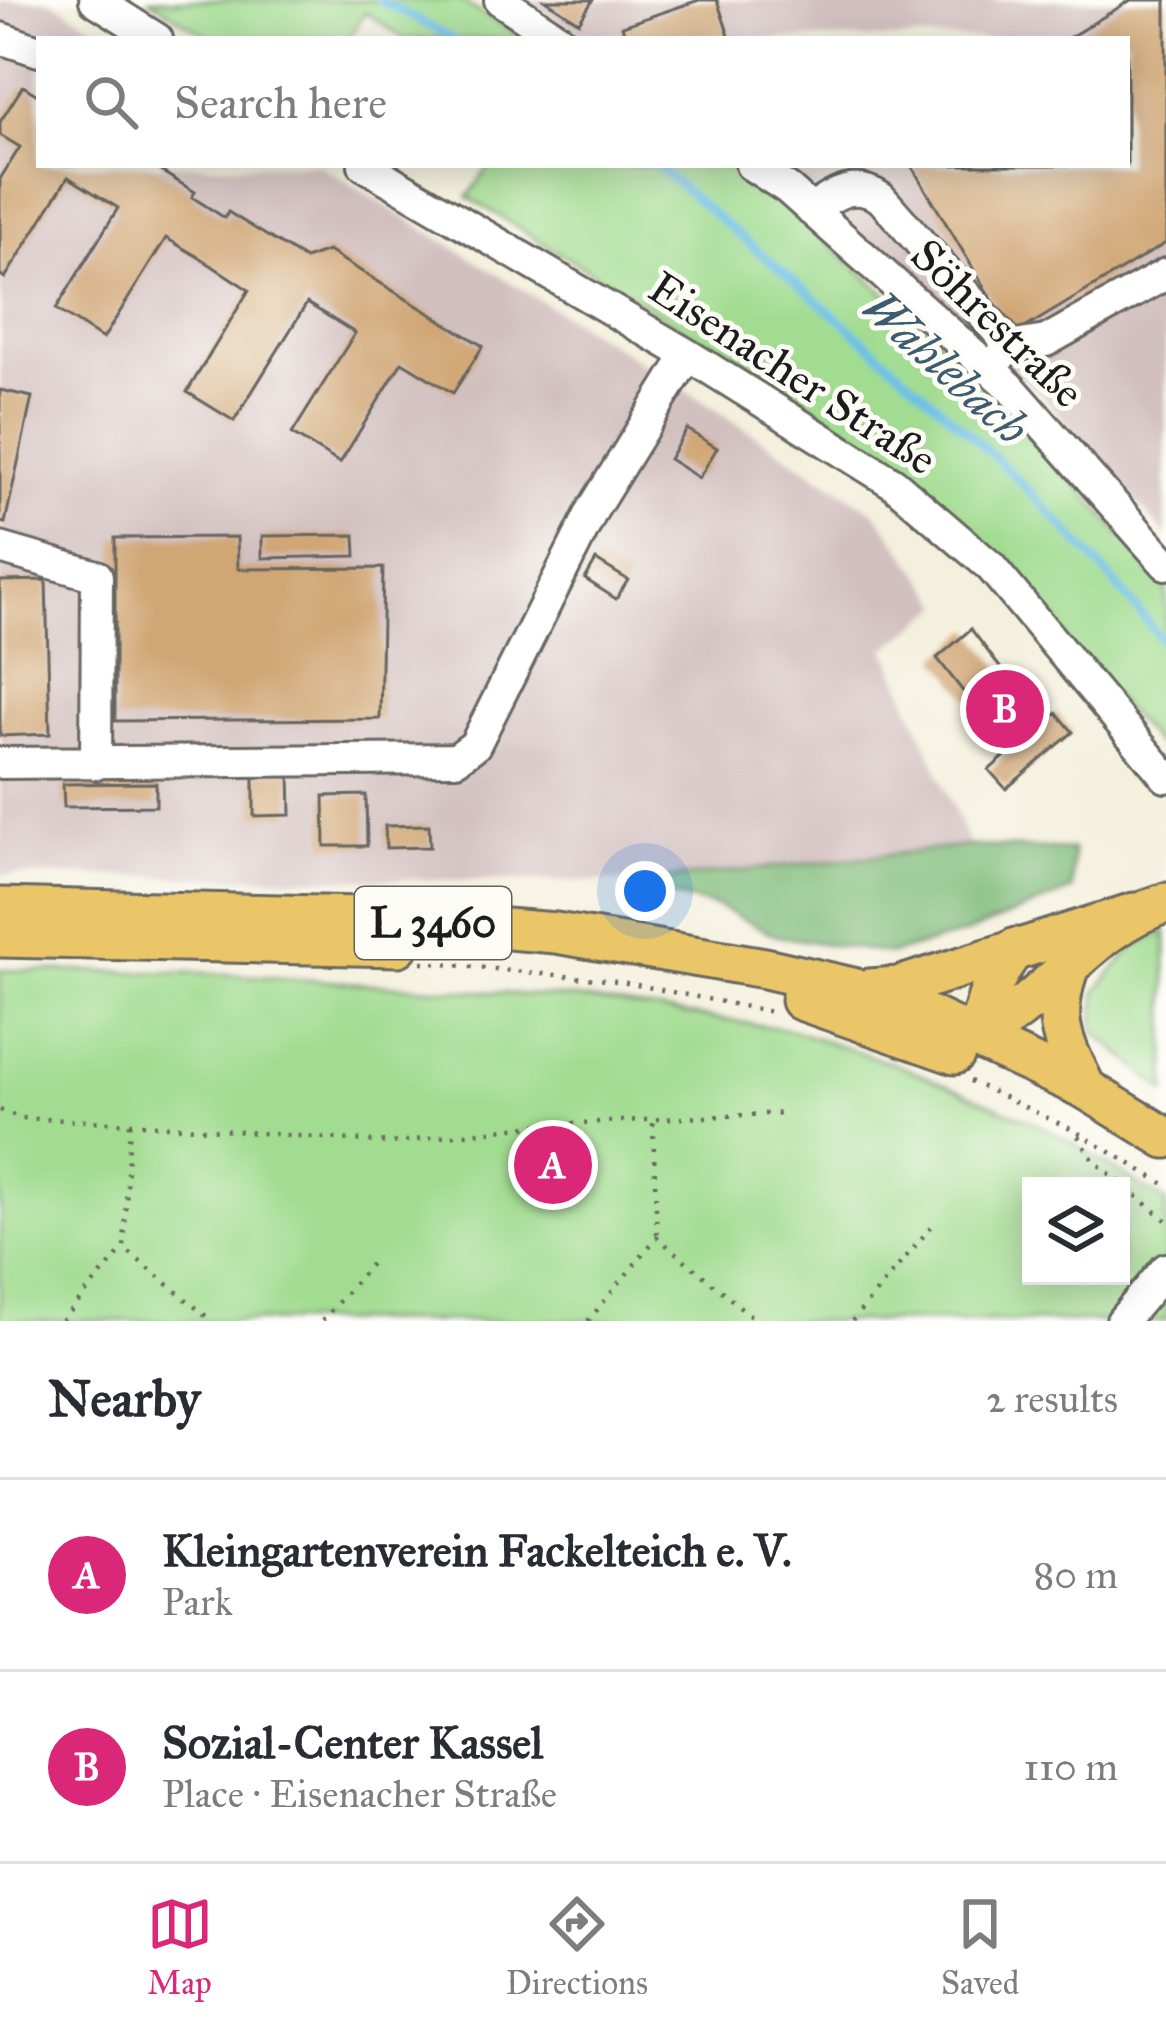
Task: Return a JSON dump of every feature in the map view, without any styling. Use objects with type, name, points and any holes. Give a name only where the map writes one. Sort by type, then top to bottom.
[{"type":"main road","name":"L 3460","points":[[0,908],[362,917],[556,933],[765,968],[861,990],[978,1036],[1086,1089],[1149,1140],[1166,1164]]},
{"type":"main road","points":[[861,990],[898,987],[1150,908]]},
{"type":"main road","points":[[946,1061],[1023,1010],[1094,941],[1150,908]]},
{"type":"main road","name":"L 3460","points":[[0,938],[362,944],[572,959],[663,972],[821,1005],[946,1061],[1149,1140]]},
{"type":"main road","points":[[978,1036],[990,987],[1016,947]]},
{"type":"main road","points":[[1069,966],[1058,1023],[1086,1089]]},
{"type":"main road","points":[[978,1036],[1149,1140]]},
{"type":"street","points":[[94,0],[152,36]]},
{"type":"street","points":[[500,0],[555,36]]},
{"type":"street","points":[[0,38],[36,50]]},
{"type":"street","name":"Eisenacher Straße","points":[[369,168],[893,483],[991,567],[1166,777]]},
{"type":"street","name":"Söhrestraße","points":[[755,168],[999,358],[1166,564]]},
{"type":"street","points":[[811,210],[850,188],[873,192],[924,243],[999,358],[1046,341],[1166,274]]},
{"type":"street","points":[[0,763],[456,759],[475,745],[593,509],[688,356]]},
{"type":"street","points":[[0,548],[97,576],[95,764]]},
{"type":"street","points":[[1122,1321],[1166,1270]]},
{"type":"path","points":[[410,962],[617,982],[778,1014]]},
{"type":"path","points":[[946,1061],[1166,1185]]},
{"type":"path","points":[[0,1110],[22,1118],[390,1143],[538,1125],[787,1113]]},
{"type":"path","points":[[62,1321],[124,1248],[130,1123]]},
{"type":"path","points":[[588,1321],[657,1237],[653,1123]]},
{"type":"path","points":[[1076,1131],[1094,1161],[1166,1220]]},
{"type":"path","points":[[852,1321],[936,1221]]},
{"type":"path","points":[[657,1237],[757,1321]]},
{"type":"path","points":[[124,1248],[212,1321]]},
{"type":"path","points":[[322,1321],[374,1260]]},
{"type":"shaded area","points":[[0,0],[51,0],[109,36],[36,36],[36,168],[324,168],[654,370],[876,513],[943,605],[886,649],[970,846],[638,882],[0,875]]},
{"type":"shaded area","points":[[526,0],[1166,0],[1166,535],[1039,392],[805,186],[778,168],[1130,168],[1130,36],[582,36]]},
{"type":"green space","points":[[149,0],[459,0],[521,36],[400,36],[365,12],[350,36],[207,36]]},
{"type":"green space","points":[[488,168],[731,168],[776,197],[997,391],[1166,587],[1166,755],[908,466],[468,197]]},
{"type":"green space","points":[[970,846],[1073,850],[1072,890],[967,933],[891,954],[777,936],[716,906],[652,892],[638,882]]},
{"type":"green space","points":[[1166,931],[1166,1092],[1094,1031],[1096,992],[1131,949]]},
{"type":"green space","points":[[0,970],[210,973],[574,998],[792,1030],[898,1065],[1027,1119],[1126,1177],[1022,1177],[1022,1285],[1130,1285],[1130,1179],[1166,1202],[1166,1321],[0,1321]]},
{"type":"building","points":[[545,0],[593,0],[579,22]]},
{"type":"building","points":[[699,0],[717,0],[729,36],[625,36],[622,26]]},
{"type":"building","points":[[1131,0],[1166,0],[1166,243],[1013,335],[913,168],[1130,168],[1130,36],[1072,36]]},
{"type":"building","points":[[23,86],[36,94],[36,168],[156,168],[225,218],[228,212],[305,259],[328,251],[483,346],[453,393],[402,362],[340,463],[292,434],[355,333],[307,303],[234,421],[187,392],[249,290],[200,258],[166,238],[103,339],[56,309],[118,208],[68,177],[5,278],[0,275],[0,179],[20,147],[0,135],[0,122]]},
{"type":"building","points":[[0,390],[32,397],[5,523],[0,522]]},
{"type":"building","points":[[687,429],[717,448],[699,478],[669,459]]},
{"type":"building","points":[[355,535],[356,556],[262,558],[262,536]]},
{"type":"building","points":[[237,537],[238,569],[383,568],[380,719],[115,721],[115,538]]},
{"type":"building","points":[[596,560],[628,580],[616,599],[585,579]]},
{"type":"building","points":[[46,580],[50,734],[0,736],[0,581]]},
{"type":"building","points":[[971,629],[1011,682],[1017,676],[1041,705],[1035,710],[1045,722],[1057,713],[1073,732],[1006,789],[989,770],[1014,748],[1008,741],[1004,744],[937,658]]},
{"type":"building","points":[[290,772],[291,815],[254,816],[254,773]]},
{"type":"building","points":[[156,783],[156,806],[64,807],[63,784]]},
{"type":"building","points":[[366,795],[367,846],[325,846],[324,796]]},
{"type":"building","points":[[429,825],[430,847],[386,848],[385,826]]},
{"type":"waterway","name":"Wahlebach","points":[[380,0],[447,36]]},
{"type":"waterway","name":"Wahlebach","points":[[659,168],[988,451],[1051,513],[1166,646]]},
{"type":"place","name":"Sozial-Center Kassel","points":[[1005,709]]},
{"type":"place","name":"Kleingartenverein Fackelteich e. V.","points":[[553,1165]]}]
